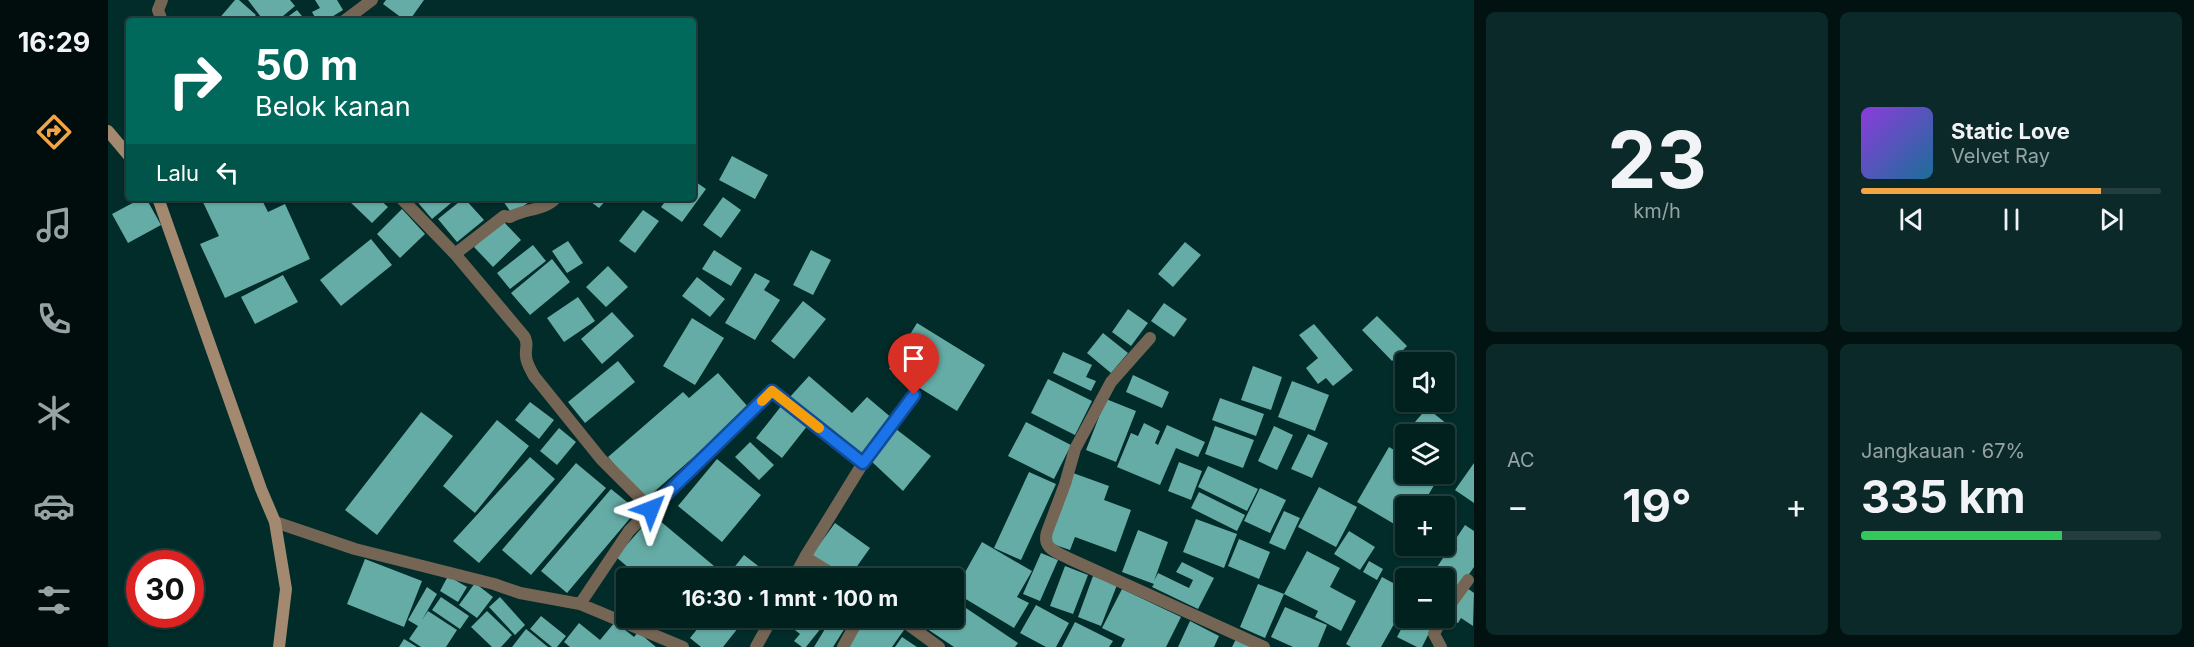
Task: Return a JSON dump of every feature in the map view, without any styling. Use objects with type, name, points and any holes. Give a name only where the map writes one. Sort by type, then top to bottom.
[{"type":"street","points":[[161,18],[158,10],[162,0]]},
{"type":"street","points":[[348,18],[372,0]]},
{"type":"street","points":[[108,131],[126,152]]},
{"type":"street","points":[[161,201],[261,489],[275,522],[286,589],[279,647]]},
{"type":"street","points":[[403,201],[455,254],[524,336],[528,344],[527,362],[534,376],[601,459],[651,509]]},
{"type":"street","points":[[455,254],[504,216],[510,217],[520,211],[546,207],[553,201]]},
{"type":"street","points":[[1150,338],[1111,382],[1075,449],[1047,532],[1046,544],[1060,554],[1264,647]]},
{"type":"street","points":[[580,604],[629,531],[772,391],[863,463]]},
{"type":"street","points":[[799,568],[863,463],[914,395]]},
{"type":"street","points":[[275,522],[355,549],[494,584],[520,593],[580,604],[682,647]]},
{"type":"street","points":[[805,557],[823,568]]},
{"type":"street","points":[[1455,598],[1468,580]]},
{"type":"street","points":[[756,647],[766,628]]},
{"type":"street","points":[[843,647],[853,628]]},
{"type":"street","points":[[913,628],[939,647]]},
{"type":"street","points":[[1437,628],[1434,634],[1441,647]]},
{"type":"building","points":[[235,0],[239,0],[256,15],[253,18],[220,18]]},
{"type":"building","points":[[248,0],[290,0],[295,6],[281,18],[262,18]]},
{"type":"building","points":[[315,0],[337,0],[343,10],[330,18],[315,18],[312,12],[320,8]]},
{"type":"building","points":[[386,0],[424,0],[411,18],[402,18],[383,4]]},
{"type":"building","points":[[297,10],[304,18],[286,18]]},
{"type":"building","points":[[732,156],[768,175],[755,199],[719,180]]},
{"type":"building","points":[[696,182],[706,189],[682,222],[661,207],[666,201],[696,201]]},
{"type":"building","points":[[723,197],[741,210],[721,238],[703,225]]},
{"type":"building","points":[[136,201],[148,201],[161,225],[128,243],[112,214]]},
{"type":"building","points":[[202,201],[262,201],[268,212],[285,204],[310,259],[225,298],[200,244],[219,236]]},
{"type":"building","points":[[349,201],[381,201],[388,207],[372,223]]},
{"type":"building","points":[[417,201],[453,201],[432,219]]},
{"type":"building","points":[[460,201],[467,201],[484,220],[457,242],[438,219]]},
{"type":"building","points":[[503,201],[531,201],[512,214]]},
{"type":"building","points":[[590,201],[605,201],[599,208]]},
{"type":"building","points":[[402,209],[425,234],[400,258],[377,234]]},
{"type":"building","points":[[643,210],[659,221],[635,253],[619,241]]},
{"type":"building","points":[[502,220],[521,240],[493,267],[474,247]]},
{"type":"building","points":[[371,239],[392,265],[341,306],[320,280]]},
{"type":"building","points":[[568,241],[583,263],[567,273],[552,251]]},
{"type":"building","points":[[1185,242],[1201,255],[1173,287],[1158,274]]},
{"type":"building","points":[[533,245],[546,261],[510,289],[497,273]]},
{"type":"building","points":[[714,250],[742,268],[731,286],[702,269]]},
{"type":"building","points":[[811,250],[831,260],[813,295],[793,285]]},
{"type":"building","points":[[552,259],[570,282],[530,315],[511,293]]},
{"type":"building","points":[[608,266],[628,287],[606,307],[586,287]]},
{"type":"building","points":[[755,273],[770,281],[764,290],[780,300],[755,340],[725,323]]},
{"type":"building","points":[[283,275],[298,302],[255,324],[241,297]]},
{"type":"building","points":[[697,277],[725,299],[710,317],[682,296]]},
{"type":"building","points":[[578,297],[595,321],[564,342],[547,318]]},
{"type":"building","points":[[803,301],[826,319],[794,359],[771,341]]},
{"type":"building","points":[[1164,303],[1187,319],[1174,337],[1151,321]]},
{"type":"building","points":[[1128,309],[1148,323],[1131,346],[1112,332]]},
{"type":"building","points":[[612,312],[634,336],[602,364],[581,339]]},
{"type":"building","points":[[1377,316],[1407,346],[1401,352],[1395,352],[1395,358],[1392,361],[1362,330]]},
{"type":"building","points":[[692,318],[724,338],[695,385],[663,366]]},
{"type":"building","points":[[917,323],[985,365],[957,411],[889,369]]},
{"type":"building","points":[[1314,324],[1353,370],[1333,386],[1326,378],[1318,384],[1306,368],[1318,358],[1299,335]]},
{"type":"building","points":[[1103,333],[1128,353],[1111,373],[1087,353]]},
{"type":"building","points":[[1063,352],[1092,365],[1086,377],[1096,381],[1091,391],[1053,373]]},
{"type":"building","points":[[618,361],[635,382],[585,423],[568,402]]},
{"type":"building","points":[[1253,366],[1282,377],[1271,410],[1241,400]]},
{"type":"building","points":[[718,373],[749,408],[645,500],[608,457],[683,392],[689,398]]},
{"type":"building","points":[[1133,375],[1169,392],[1162,408],[1126,392]]},
{"type":"building","points":[[809,376],[852,413],[867,397],[893,419],[860,458],[789,398]]},
{"type":"building","points":[[1048,379],[1092,401],[1075,435],[1031,413]]},
{"type":"building","points":[[1292,381],[1329,395],[1315,431],[1278,417]]},
{"type":"building","points":[[1220,398],[1264,414],[1256,436],[1212,420]]},
{"type":"building","points":[[1106,399],[1136,411],[1116,462],[1086,450]]},
{"type":"building","points":[[530,402],[554,420],[539,439],[515,420]]},
{"type":"building","points":[[782,405],[808,425],[782,458],[756,438]]},
{"type":"building","points":[[421,412],[453,436],[377,535],[345,510]]},
{"type":"building","points":[[1424,412],[1432,412],[1447,424],[1417,424],[1415,422]]},
{"type":"building","points":[[497,420],[529,446],[475,513],[443,486]]},
{"type":"building","points":[[1026,422],[1071,445],[1054,479],[1008,456]]},
{"type":"building","points":[[1144,423],[1160,431],[1155,443],[1158,445],[1167,425],[1205,442],[1198,457],[1176,448],[1160,485],[1117,467],[1131,433],[1138,436]]},
{"type":"building","points":[[1215,426],[1254,440],[1243,468],[1205,454]]},
{"type":"building","points":[[1274,426],[1293,435],[1277,470],[1258,461]]},
{"type":"building","points":[[559,428],[576,442],[557,465],[540,451]]},
{"type":"building","points":[[896,429],[931,456],[903,491],[870,460]]},
{"type":"building","points":[[1308,434],[1328,443],[1312,478],[1291,469]]},
{"type":"building","points":[[750,442],[774,465],[759,480],[735,457]]},
{"type":"building","points":[[1389,447],[1395,451],[1395,484],[1435,484],[1428,496],[1395,496],[1395,524],[1357,502]]},
{"type":"building","points":[[530,457],[555,479],[479,563],[453,541]]},
{"type":"building","points":[[717,459],[761,495],[722,542],[678,506]]},
{"type":"building","points":[[1179,462],[1202,471],[1191,500],[1168,491]]},
{"type":"building","points":[[576,463],[606,488],[531,575],[502,550]]},
{"type":"building","points":[[1474,463],[1474,503],[1455,490]]},
{"type":"building","points":[[1208,466],[1258,489],[1247,511],[1198,487]]},
{"type":"building","points":[[1029,472],[1056,484],[1021,560],[994,548]]},
{"type":"building","points":[[1073,473],[1109,486],[1104,500],[1131,510],[1116,552],[1075,537],[1070,550],[1047,542]]},
{"type":"building","points":[[1319,487],[1357,507],[1336,547],[1298,527]]},
{"type":"building","points":[[1260,488],[1286,500],[1270,533],[1244,521]]},
{"type":"building","points":[[611,489],[637,510],[567,593],[541,571]]},
{"type":"building","points":[[1199,492],[1245,515],[1237,531],[1191,508]]},
{"type":"building","points":[[1284,511],[1300,518],[1285,550],[1269,543]]},
{"type":"building","points":[[653,515],[714,566],[712,568],[629,568],[616,557]]},
{"type":"building","points":[[1196,519],[1237,534],[1224,568],[1183,552]]},
{"type":"building","points":[[835,523],[870,548],[856,568],[828,568],[811,556]]},
{"type":"building","points":[[1465,525],[1474,531],[1474,567],[1456,593],[1455,568],[1436,568],[1444,556],[1455,556],[1455,540]]},
{"type":"building","points":[[1138,530],[1168,542],[1154,581],[1158,573],[1189,588],[1193,580],[1176,572],[1182,562],[1214,578],[1198,609],[1152,587],[1154,584],[1122,572]]},
{"type":"building","points":[[1349,531],[1375,547],[1360,570],[1334,554]]},
{"type":"building","points":[[1239,539],[1270,552],[1259,579],[1228,566]]},
{"type":"building","points":[[982,542],[1032,571],[1017,597],[1029,603],[1014,628],[964,598],[964,574]]},
{"type":"building","points":[[1307,551],[1340,568],[1330,587],[1356,601],[1341,631],[1315,617],[1318,611],[1284,594]]},
{"type":"building","points":[[1041,553],[1058,560],[1040,601],[1023,594]]},
{"type":"building","points":[[744,555],[761,568],[734,568]]},
{"type":"building","points":[[365,559],[422,581],[404,627],[347,604]]},
{"type":"building","points":[[1369,561],[1383,569],[1377,580],[1363,572]]},
{"type":"building","points":[[1065,566],[1088,575],[1073,614],[1050,606]]},
{"type":"building","points":[[448,576],[467,587],[458,602],[440,591]]},
{"type":"building","points":[[1093,576],[1117,585],[1101,626],[1078,617]]},
{"type":"building","points":[[1382,577],[1395,584],[1395,622],[1381,647],[1351,647],[1346,644]]},
{"type":"building","points":[[475,583],[493,597],[477,618],[459,605]]},
{"type":"building","points":[[1258,584],[1284,594],[1265,638],[1240,627]]},
{"type":"building","points":[[427,587],[437,594],[422,620],[428,611],[457,630],[446,647],[421,647],[409,639],[418,626],[408,620]]},
{"type":"building","points":[[1467,588],[1474,593],[1473,626],[1461,618],[1458,623],[1455,621],[1455,606]]},
{"type":"building","points":[[1122,589],[1181,617],[1166,647],[1121,647],[1125,639],[1102,628]]},
{"type":"building","points":[[441,597],[469,616],[460,629],[432,610]]},
{"type":"building","points":[[500,597],[525,625],[515,635],[489,607]]},
{"type":"building","points":[[1036,605],[1069,623],[1056,647],[1046,647],[1020,633]]},
{"type":"building","points":[[964,607],[1018,643],[1015,647],[954,647],[926,628],[964,628]]},
{"type":"building","points":[[1285,607],[1327,625],[1318,647],[1293,647],[1271,637]]},
{"type":"building","points":[[487,611],[512,635],[501,647],[492,647],[471,627]]},
{"type":"building","points":[[541,616],[566,636],[557,647],[552,647],[530,629]]},
{"type":"building","points":[[1190,621],[1219,636],[1214,647],[1178,647]]},
{"type":"building","points":[[615,622],[616,628],[623,628],[634,637],[638,632],[656,647],[570,647],[564,642],[579,623],[600,640]]},
{"type":"building","points":[[1075,622],[1113,641],[1109,647],[1062,647]]},
{"type":"building","points":[[698,628],[738,628],[723,647],[701,647],[690,638]]},
{"type":"building","points":[[792,628],[821,628],[806,647],[794,641],[800,634]]},
{"type":"building","points":[[826,628],[845,628],[833,647],[814,647]]},
{"type":"building","points":[[858,628],[901,628],[904,630],[892,647],[846,647]]},
{"type":"building","points":[[1402,628],[1432,628],[1422,647],[1417,647],[1397,637]]},
{"type":"building","points":[[526,629],[548,647],[512,647]]},
{"type":"building","points":[[902,637],[917,647],[895,647]]},
{"type":"building","points":[[1237,637],[1258,647],[1232,647]]},
{"type":"building","points":[[404,639],[417,647],[399,647]]},
{"type":"slow traffic","points":[[762,401],[772,391],[819,428]]},
{"type":"route","points":[[651,509],[772,391],[863,463],[914,395]]}]
